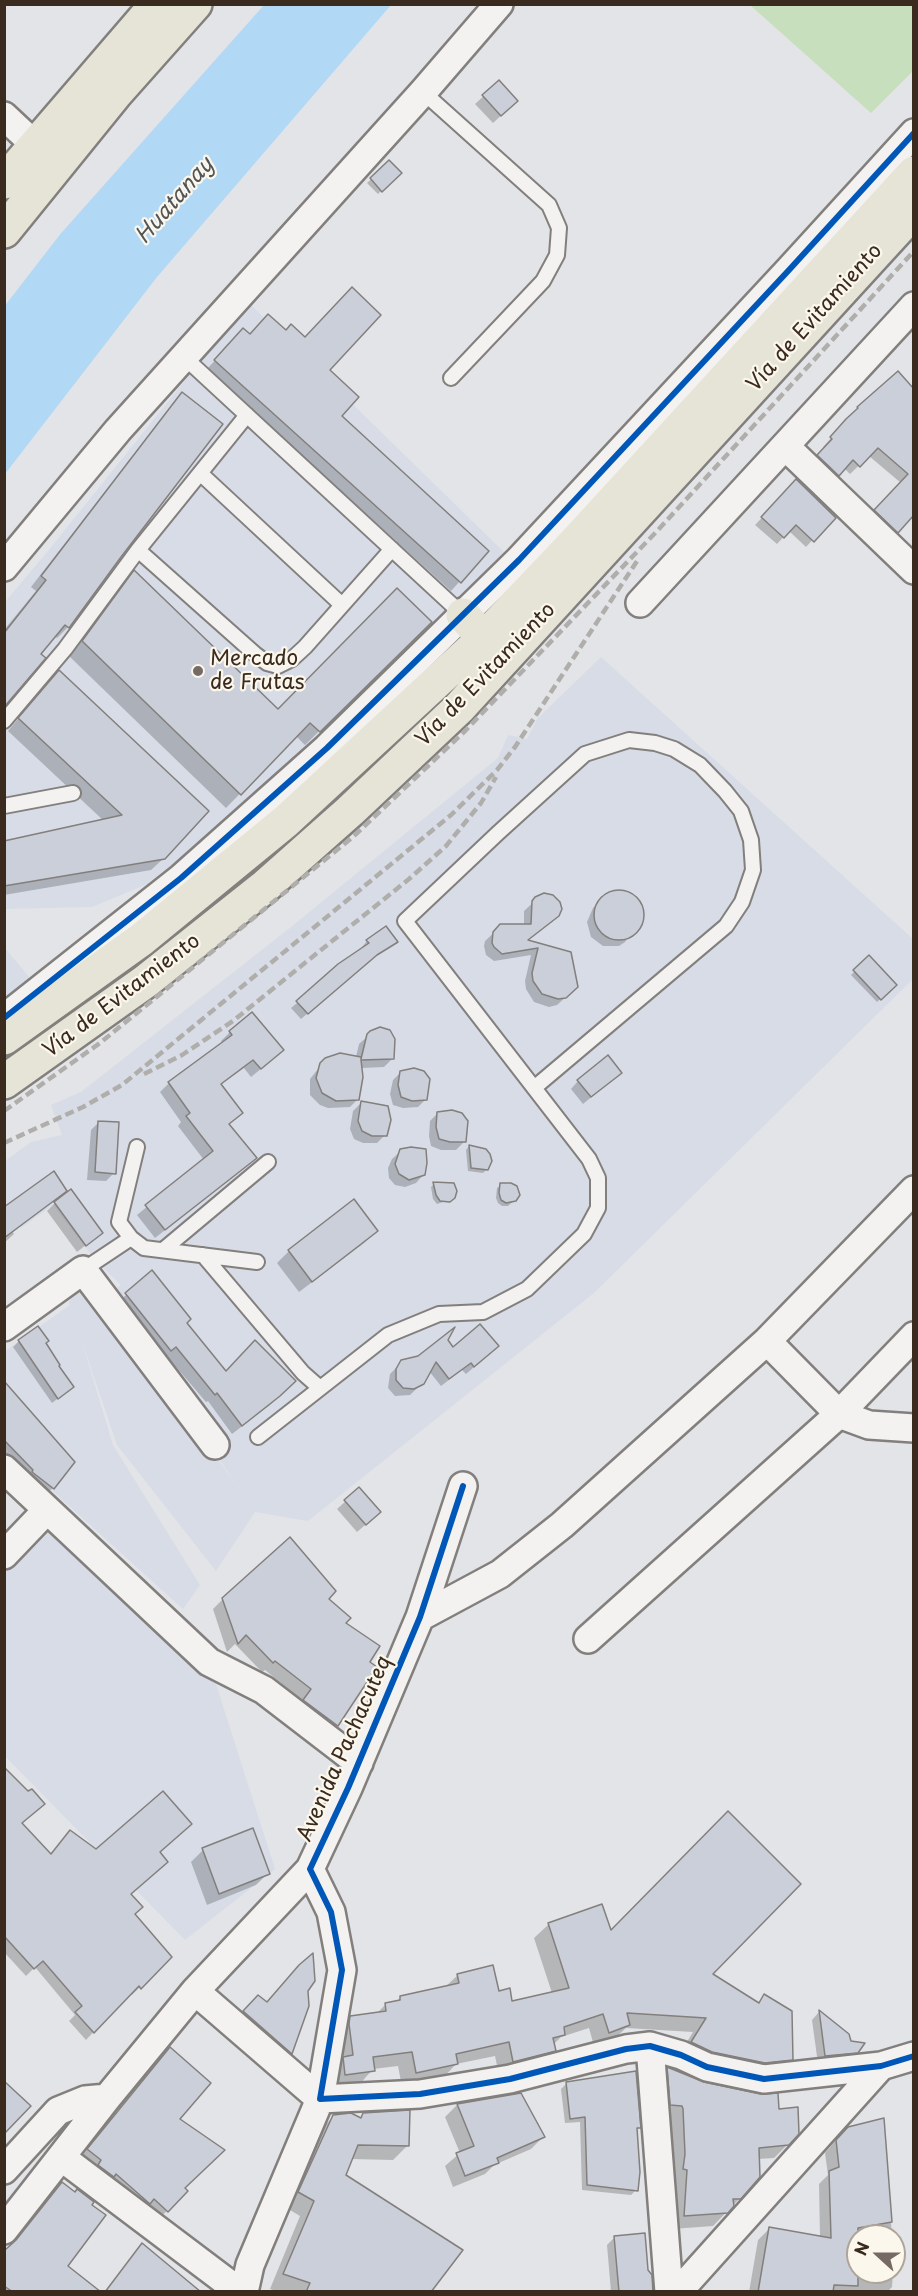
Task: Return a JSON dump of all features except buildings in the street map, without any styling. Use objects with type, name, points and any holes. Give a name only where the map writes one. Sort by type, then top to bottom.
[{"type":"main road","points":[[4,231],[26,167],[157,4]]},
{"type":"main road","points":[[26,167],[115,94],[195,4]]},
{"type":"main road","name":"Vía de Evitamiento","points":[[7,1026],[142,939],[286,820],[474,626],[594,522],[914,173]]},
{"type":"main road","name":"Vía de Evitamiento","points":[[4,1082],[146,981],[262,888],[351,811],[459,708],[914,211]]},
{"type":"street","points":[[4,567],[118,430],[423,92],[499,4]]},
{"type":"street","points":[[4,116],[26,167]]},
{"type":"street","points":[[474,626],[519,560],[914,133]]},
{"type":"street","points":[[640,603],[785,446],[909,321]]},
{"type":"street","points":[[785,446],[914,570]]},
{"type":"street","points":[[420,1617],[500,1574],[562,1525],[767,1341],[914,1190]]},
{"type":"street","points":[[4,1327],[83,1270],[215,1444]]},
{"type":"street","points":[[588,1640],[902,1356],[914,1336]]},
{"type":"street","points":[[767,1341],[839,1413],[869,1425],[914,1428]]},
{"type":"street","points":[[4,1469],[209,1662],[264,1690],[359,1764]]},
{"type":"street","name":"Avenida Pachacuteq","points":[[242,2292],[250,2265],[320,2099],[342,1970],[331,1912],[310,1869],[359,1764],[420,1617],[464,1486]]},
{"type":"street","points":[[4,1555],[47,1509]]},
{"type":"street","points":[[4,2230],[107,2098],[195,1991],[310,1869]]},
{"type":"street","points":[[195,1991],[320,2099],[420,2094],[510,2079],[626,2049],[650,2046],[681,2055],[707,2067],[764,2079],[881,2066],[914,2055]]},
{"type":"street","points":[[650,2046],[669,2292]]},
{"type":"street","points":[[678,2292],[881,2066]]},
{"type":"street","points":[[4,2170],[58,2111],[85,2100],[107,2098]]},
{"type":"street","points":[[61,2157],[242,2292]]},
{"type":"lane","points":[[423,92],[549,205],[559,228],[557,255],[543,281],[451,378]]},
{"type":"lane","points":[[184,357],[474,626]]},
{"type":"lane","points":[[4,721],[65,649],[138,550],[247,415]]},
{"type":"lane","points":[[200,473],[342,606]]},
{"type":"lane","points":[[138,550],[255,654],[267,663],[278,666],[292,659],[305,647],[392,549]]},
{"type":"lane","points":[[258,1437],[388,1335],[439,1314],[483,1312],[527,1289],[584,1234],[598,1208],[598,1178],[589,1159],[534,1088],[405,921],[585,754],[629,740],[655,743],[675,749],[700,765],[741,812],[751,840],[753,870],[742,903],[726,926],[534,1088]]},
{"type":"lane","points":[[4,806],[73,793]]},
{"type":"lane","points":[[137,1147],[119,1222],[131,1238],[144,1248],[257,1262]]},
{"type":"lane","points":[[163,1250],[268,1162]]},
{"type":"lane","points":[[83,1270],[131,1238]]},
{"type":"lane","points":[[203,1255],[303,1373],[320,1388]]},
{"type":"shaded area","name":"Mercado de Frutas","points":[[248,302],[508,556],[323,739],[207,839],[145,885],[92,907],[5,909],[5,602]]},
{"type":"shaded area","points":[[601,657],[913,939],[913,979],[594,1293],[308,1521],[255,1512],[216,1571],[117,1445],[81,1339],[113,1445],[200,1585],[183,1609],[5,1448],[4,1352],[70,1305],[69,1302],[83,1270],[239,1489],[110,1294],[121,1285],[96,1261],[53,1205],[21,1228],[5,1211],[5,1161],[31,1142],[62,1135],[51,1105],[81,1092],[291,927],[498,758],[508,735],[527,739],[538,718]]},
{"type":"shaded area","points":[[4,947],[35,984],[4,1009]]},
{"type":"shaded area","points":[[46,1518],[209,1662],[275,1869],[185,1940],[5,1756],[5,1564]]},
{"type":"green space","points":[[750,5],[913,5],[913,71],[871,113]]},
{"type":"water","name":"Huatanay","points":[[293,4],[391,5],[157,277],[5,474],[5,341],[77,247]]},
{"type":"waterway","points":[[4,341],[77,247],[293,4]]},
{"type":"railway","points":[[4,1111],[100,1043],[354,836],[465,731],[658,530],[914,251]]},
{"type":"railway","points":[[4,1143],[83,1107],[122,1085],[451,815],[497,770],[515,747],[639,558]]},
{"type":"railway","points":[[144,1074],[182,1055],[233,1021],[409,879],[446,846],[481,803],[496,777]]},
{"type":"cycle path","points":[[4,1018],[181,878],[327,748],[519,560],[914,133]]},
{"type":"cycle path","points":[[463,1486],[420,1617],[348,1788],[310,1869],[331,1912],[342,1970],[320,2099],[420,2094],[510,2079],[626,2049],[650,2046],[681,2055],[707,2067],[764,2079],[881,2066],[914,2056]]},
{"type":"place","name":"Mercado de Frutas","points":[[198,671]]}]
